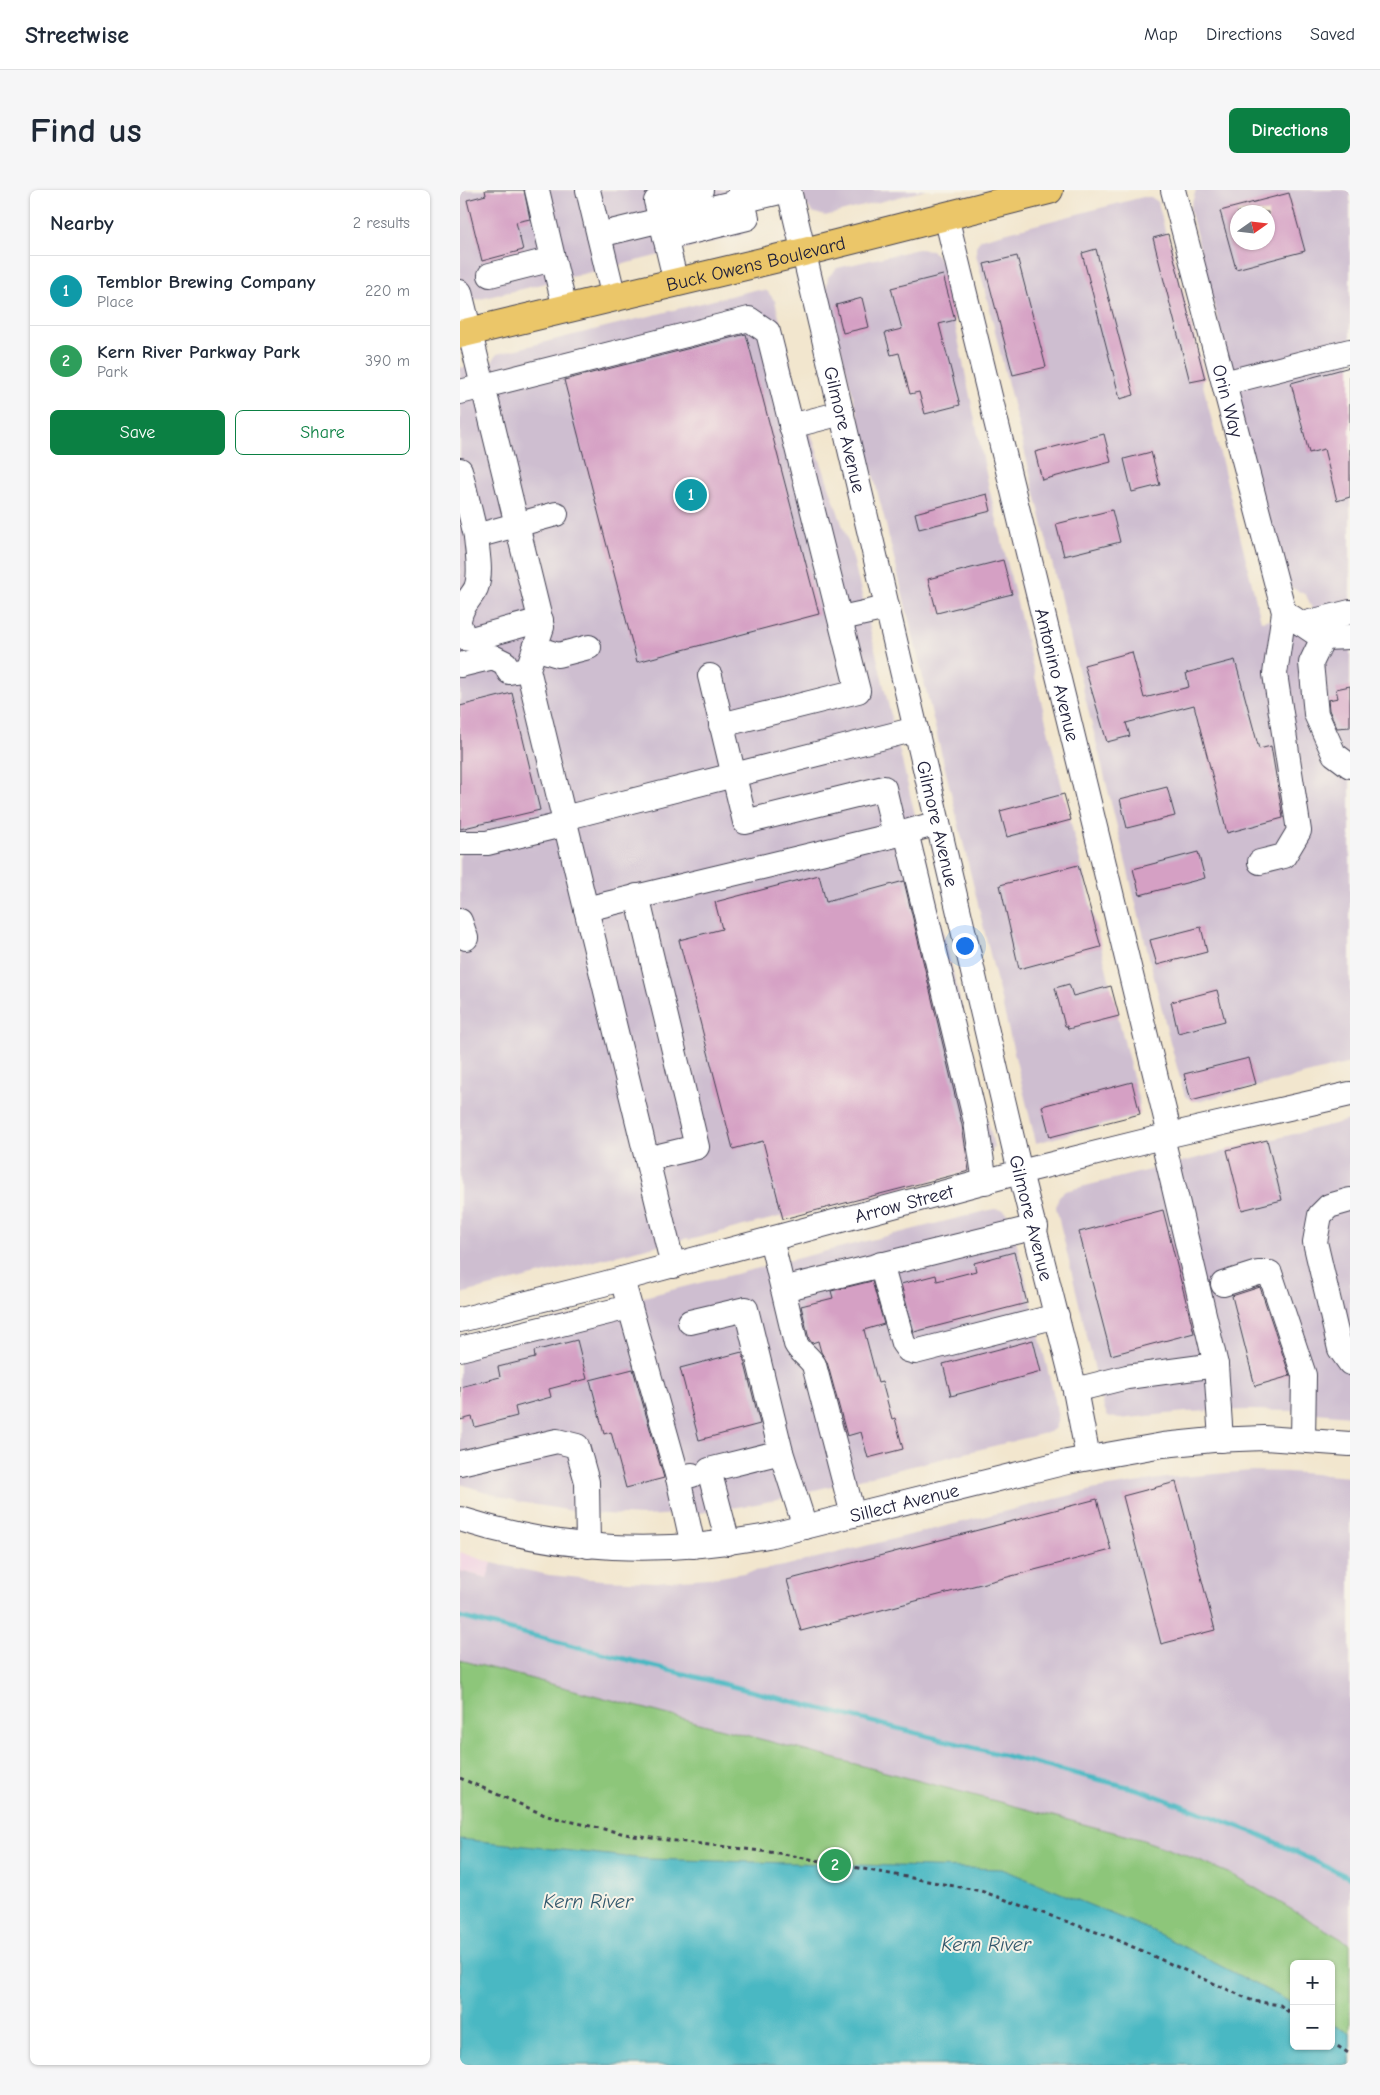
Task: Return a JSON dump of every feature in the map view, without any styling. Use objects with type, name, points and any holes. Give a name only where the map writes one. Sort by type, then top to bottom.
[{"type":"main road","name":"Buck Owens Boulevard","points":[[465,333],[804,252],[1049,190]]},
{"type":"street","points":[[537,190],[566,309]]},
{"type":"street","points":[[588,190],[614,298]]},
{"type":"street","points":[[676,283],[656,201],[701,190]]},
{"type":"street","points":[[599,235],[663,229],[742,196],[788,190]]},
{"type":"street","name":"Gilmore Avenue","points":[[788,190],[1020,1172],[1036,1227],[1075,1390],[1088,1458]]},
{"type":"street","name":"Orin Way","points":[[1173,190],[1224,383],[1293,618]]},
{"type":"street","name":"Antonino Avenue","points":[[946,216],[1166,1136],[1216,1365],[1221,1440]]},
{"type":"street","points":[[490,275],[554,259]]},
{"type":"street","points":[[460,292],[465,333],[483,386],[541,620],[542,627],[532,658],[565,821],[673,1266]]},
{"type":"street","points":[[460,392],[749,319],[768,332],[858,691],[721,725]]},
{"type":"street","points":[[1224,383],[1350,351]]},
{"type":"street","points":[[791,426],[842,414]]},
{"type":"street","points":[[460,470],[476,536],[478,570],[477,586],[462,609],[460,616]]},
{"type":"street","points":[[476,536],[556,514]]},
{"type":"street","points":[[841,618],[888,608]]},
{"type":"street","points":[[1293,618],[1350,612]]},
{"type":"street","points":[[1293,618],[1323,638],[1350,637]]},
{"type":"street","points":[[1260,862],[1284,856],[1299,832],[1275,674],[1293,618]]},
{"type":"street","points":[[460,626],[464,638],[471,639],[541,620]]},
{"type":"street","points":[[1323,638],[1311,663],[1316,714],[1334,754],[1350,766]]},
{"type":"street","points":[[460,666],[493,657],[505,664],[509,672],[532,658],[558,656],[589,647]]},
{"type":"street","points":[[710,676],[745,822],[884,788],[900,833],[976,1122],[985,1182]]},
{"type":"street","points":[[460,843],[486,843],[916,729]]},
{"type":"street","points":[[586,909],[938,823]]},
{"type":"street","points":[[637,896],[697,1146],[647,1159]]},
{"type":"street","name":"Arrow Street","points":[[460,1320],[673,1266],[1020,1172],[1350,1094]]},
{"type":"street","points":[[1350,1200],[1329,1206],[1320,1215],[1314,1242],[1340,1349],[1350,1363]]},
{"type":"street","points":[[782,1289],[1036,1227]]},
{"type":"street","points":[[771,1239],[796,1344],[799,1350],[814,1365],[853,1515]]},
{"type":"street","points":[[881,1264],[903,1343],[908,1350],[915,1352],[1057,1316]]},
{"type":"street","points":[[1223,1284],[1258,1273],[1270,1274],[1304,1375],[1303,1440]]},
{"type":"street","points":[[622,1279],[678,1478],[693,1546]]},
{"type":"street","points":[[460,1349],[629,1307]]},
{"type":"street","points":[[690,1322],[746,1309],[781,1452],[805,1526]]},
{"type":"street","points":[[1075,1390],[1128,1377],[1216,1365]]},
{"type":"street","name":"Sillect Avenue","points":[[460,1519],[535,1539],[588,1546],[636,1549],[693,1546],[728,1543],[1088,1458],[1163,1445],[1264,1438],[1350,1444]]},
{"type":"street","points":[[460,1463],[557,1441],[577,1446],[587,1482],[588,1546]]},
{"type":"street","points":[[678,1478],[781,1452]]},
{"type":"street","points":[[709,1470],[728,1543]]},
{"type":"path","points":[[460,1778],[546,1816],[634,1836],[778,1854],[980,1891],[1113,1938],[1253,2001],[1280,2005],[1290,2013]]},
{"type":"path","points":[[1335,2045],[1350,2054]]},
{"type":"shaded area","points":[[460,190],[749,190],[751,227],[742,235],[460,304]]},
{"type":"shaded area","points":[[802,190],[926,190],[825,216],[812,212],[805,202]]},
{"type":"shaded area","points":[[1196,190],[1350,190],[1350,1063],[1200,1101],[1192,1101],[1185,1096],[1169,1038],[976,254],[976,246],[981,239],[1143,197],[1151,197],[1158,202],[1261,621],[1313,610],[1306,595],[1283,583],[1190,209]]},
{"type":"shaded area","points":[[918,249],[932,250],[942,262],[990,492],[1139,1102],[1139,1110],[1134,1117],[1036,1143],[884,517],[826,291],[828,277],[837,268]]},
{"type":"shaded area","points":[[754,290],[767,291],[775,301],[801,405],[851,550],[994,1147],[983,1165],[689,1240],[688,1238],[460,1294],[460,368],[492,362],[497,354]]},
{"type":"shaded area","points":[[1350,1120],[1350,1416],[1294,1411],[1249,1410],[1186,1412],[1119,1419],[1108,1416],[1104,1408],[1056,1207],[1059,1196],[1065,1191]]},
{"type":"shaded area","points":[[994,1209],[1004,1210],[1011,1219],[1055,1400],[1058,1419],[1055,1428],[1050,1432],[762,1503],[700,1513],[643,1516],[585,1513],[519,1502],[460,1484],[460,1343]]},
{"type":"shaded area","points":[[1252,1471],[1350,1477],[1350,1945],[1235,1876],[1140,1839],[460,1660],[460,1571],[487,1578],[492,1563],[549,1575],[602,1580],[656,1582],[720,1577],[784,1566],[1096,1489],[1166,1478]]},
{"type":"shaded area","points":[[460,1552],[492,1563],[488,1578],[460,1571]]},
{"type":"green space","points":[[460,1660],[1140,1839],[1235,1876],[1350,1944],[1350,2065],[460,2065]]},
{"type":"water","name":"Kern River","points":[[460,1839],[646,1859],[1002,1869],[1153,1931],[1290,2002],[1290,2050],[1335,2050],[1335,2026],[1350,2033],[1350,2065],[460,2065]]},
{"type":"building","points":[[485,190],[524,190],[530,219],[516,222],[523,250],[482,261],[467,200],[486,195]]},
{"type":"building","points":[[1289,193],[1305,251],[1236,269],[1231,250],[1275,250],[1275,205],[1243,205]]},
{"type":"building","points":[[1230,208],[1230,247],[1220,211]]},
{"type":"building","points":[[1168,234],[1205,379],[1190,382],[1153,238]]},
{"type":"building","points":[[1096,249],[1134,395],[1120,399],[1082,253]]},
{"type":"building","points":[[1017,256],[1046,367],[1013,375],[984,264]]},
{"type":"building","points":[[943,275],[955,320],[939,324],[960,405],[925,414],[919,392],[910,394],[899,353],[891,355],[885,333],[902,329],[891,288]]},
{"type":"building","points":[[862,298],[869,327],[843,333],[836,305]]},
{"type":"building","points":[[746,334],[819,614],[637,662],[564,380]]},
{"type":"building","points":[[1350,367],[1350,497],[1337,501],[1324,449],[1309,453],[1291,383]]},
{"type":"building","points":[[1104,434],[1111,462],[1042,480],[1035,452]]},
{"type":"building","points":[[1151,452],[1160,485],[1132,492],[1124,459]]},
{"type":"building","points":[[987,494],[991,511],[919,529],[915,513]]},
{"type":"building","points":[[1112,510],[1120,542],[1064,556],[1056,524]]},
{"type":"building","points":[[1003,560],[1012,594],[937,613],[928,579]]},
{"type":"building","points":[[1132,652],[1144,698],[1189,687],[1186,673],[1235,660],[1259,749],[1271,746],[1283,818],[1227,833],[1194,705],[1126,723],[1130,736],[1107,742],[1084,665]]},
{"type":"building","points":[[1350,686],[1350,727],[1337,728],[1329,710],[1328,700],[1338,698],[1336,689]]},
{"type":"building","points":[[512,693],[540,810],[460,829],[460,706]]},
{"type":"building","points":[[1167,787],[1175,816],[1127,828],[1120,799]]},
{"type":"building","points":[[1064,794],[1071,820],[1007,837],[1000,811]]},
{"type":"building","points":[[1198,852],[1205,878],[1140,895],[1133,869]]},
{"type":"building","points":[[1078,865],[1101,947],[1019,969],[1000,885]]},
{"type":"building","points":[[819,875],[826,902],[904,881],[962,1125],[969,1171],[783,1219],[763,1141],[733,1149],[679,940],[722,929],[715,902]]},
{"type":"building","points":[[1201,927],[1207,952],[1157,965],[1150,940]]},
{"type":"building","points":[[1069,984],[1073,996],[1111,986],[1119,1016],[1068,1029],[1065,1026],[1055,988]]},
{"type":"building","points":[[1217,990],[1225,1021],[1178,1033],[1171,1002]]},
{"type":"building","points":[[1249,1058],[1256,1084],[1191,1101],[1184,1074]]},
{"type":"building","points":[[1132,1082],[1140,1114],[1050,1137],[1042,1106]]},
{"type":"building","points":[[1267,1140],[1282,1200],[1242,1210],[1227,1150]]},
{"type":"building","points":[[1163,1210],[1194,1333],[1111,1355],[1079,1232]]},
{"type":"building","points":[[1014,1252],[1027,1303],[914,1332],[901,1284],[936,1275],[937,1281],[976,1271],[974,1263]]},
{"type":"building","points":[[872,1281],[884,1324],[864,1330],[878,1383],[882,1382],[892,1419],[895,1418],[903,1449],[868,1458],[861,1432],[847,1436],[827,1362],[821,1352],[818,1341],[812,1343],[809,1339],[801,1306],[833,1298],[831,1291]]},
{"type":"building","points":[[1260,1287],[1290,1376],[1255,1386],[1232,1296]]},
{"type":"building","points":[[577,1340],[587,1379],[549,1389],[551,1397],[515,1407],[517,1416],[475,1427],[472,1417],[460,1420],[460,1387],[500,1377],[498,1367],[535,1358],[534,1351]]},
{"type":"building","points":[[1033,1340],[1041,1372],[951,1396],[943,1364]]},
{"type":"building","points":[[742,1352],[760,1424],[699,1440],[680,1368]]},
{"type":"building","points":[[633,1369],[664,1478],[626,1488],[611,1432],[604,1434],[590,1380]]},
{"type":"building","points":[[1176,1482],[1215,1630],[1161,1644],[1123,1496]]},
{"type":"building","points":[[1097,1499],[1111,1550],[801,1631],[787,1580]]},
{"type":"waterway","points":[[460,1617],[1140,1790],[1256,1833],[1350,1878]]},
{"type":"place","name":"Temblor Brewing Company","points":[[691,495]]},
{"type":"place","name":"Kern River Parkway Park","points":[[835,1865]]}]
